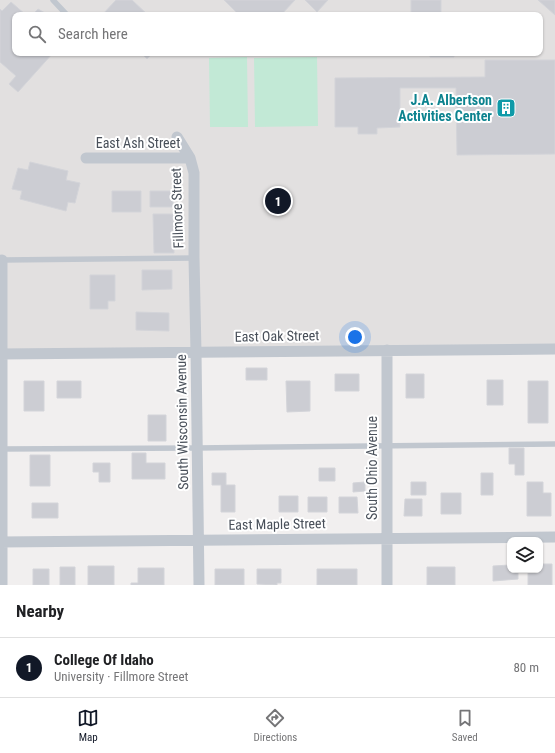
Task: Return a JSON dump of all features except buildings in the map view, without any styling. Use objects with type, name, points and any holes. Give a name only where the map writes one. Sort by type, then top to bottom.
[{"type":"street","name":"Fillmore Street","points":[[178,136],[190,158],[194,173],[194,258]]},
{"type":"street","name":"East Ash Street","points":[[86,158],[190,158]]},
{"type":"street","name":"South Wisconsin Avenue","points":[[194,258],[199,585]]},
{"type":"street","points":[[2,260],[2,585]]},
{"type":"street","name":"East Oak Street","points":[[1,354],[555,349]]},
{"type":"street","name":"South Ohio Avenue","points":[[387,350],[387,585]]},
{"type":"street","name":"East Maple Street","points":[[1,542],[555,537]]},
{"type":"lane","points":[[53,0],[64,12]]},
{"type":"lane","points":[[2,260],[194,258]]},
{"type":"lane","points":[[1,449],[555,444]]},
{"type":"shaded area","points":[[0,0],[555,0],[555,349],[0,354]]},
{"type":"green space","points":[[247,57],[248,127],[210,127],[209,58]]},
{"type":"green space","points":[[317,57],[318,126],[255,127],[254,58]]},
{"type":"place","name":"J.A. Albertson Activities Center","points":[[506,108]]},
{"type":"place","name":"College Of Idaho","points":[[278,201]]}]
